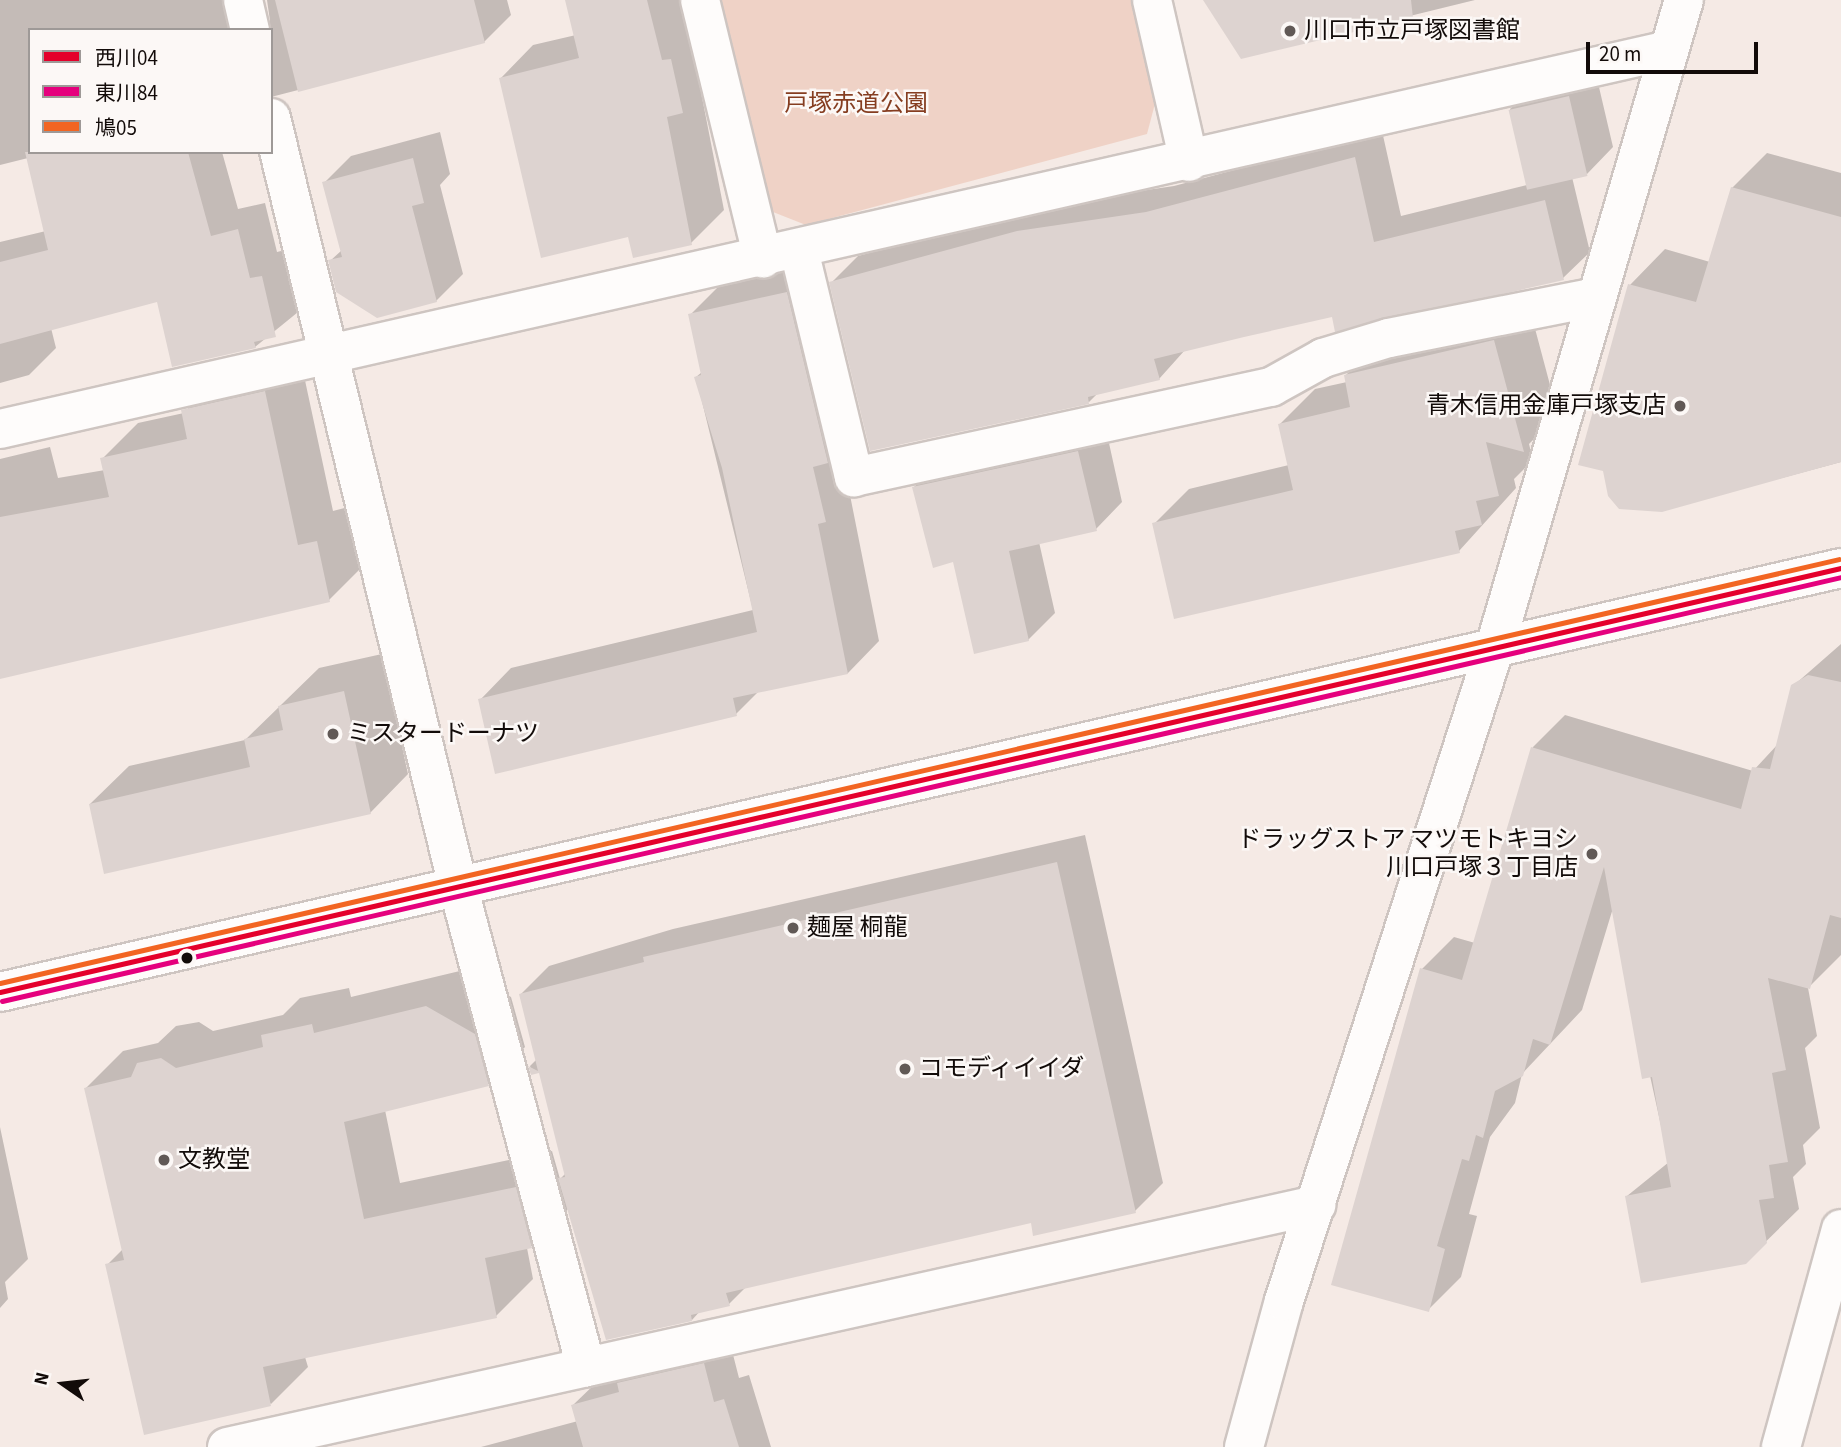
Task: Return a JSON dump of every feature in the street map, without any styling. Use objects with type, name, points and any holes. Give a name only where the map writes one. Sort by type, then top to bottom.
[{"type":"street","points":[[243,0],[250,28]]},
{"type":"street","points":[[700,0],[854,477],[1271,387],[1323,358],[1388,338],[1597,297]]},
{"type":"street","points":[[1152,0],[1189,162]]},
{"type":"street","points":[[1244,1447],[1316,1205],[1495,647],[1684,0]]},
{"type":"street","points":[[0,429],[1189,162],[1668,50]]},
{"type":"street","points":[[273,126],[458,886],[586,1367]]},
{"type":"street","points":[[0,992],[1841,568]]},
{"type":"street","points":[[227,1447],[1316,1205]]},
{"type":"street","points":[[1782,1447],[1841,1228]]},
{"type":"green space","name":"戸塚赤道公園","points":[[721,0],[1135,0],[1157,96],[1147,134],[806,225],[773,212]]},
{"type":"building","points":[[275,0],[474,0],[485,43],[298,92]]},
{"type":"building","points":[[565,0],[647,0],[662,60],[671,59],[683,113],[667,117],[692,245],[633,258],[628,237],[541,258],[499,78],[579,58]]},
{"type":"building","name":"川口市立戸塚図書館","points":[[1203,0],[1411,0],[1413,18],[1241,59]]},
{"type":"building","points":[[1569,96],[1587,176],[1527,190],[1509,110]]},
{"type":"building","points":[[25,152],[189,154],[211,236],[238,229],[250,278],[262,276],[276,337],[254,342],[256,348],[172,367],[157,302],[0,344],[0,262],[48,250]]},
{"type":"building","points":[[1355,157],[1374,242],[1545,200],[1564,280],[1335,332],[1332,317],[1154,359],[1160,380],[1088,397],[1089,404],[870,451],[829,282],[1017,231],[1146,212]]},
{"type":"building","points":[[413,158],[424,203],[412,206],[437,302],[377,318],[336,292],[328,260],[342,257],[322,182]]},
{"type":"building","points":[[1731,187],[1841,217],[1841,462],[1662,512],[1619,509],[1608,496],[1603,471],[1578,465],[1628,284],[1696,302]]},
{"type":"building","points":[[787,292],[828,463],[813,467],[826,522],[818,524],[848,674],[733,698],[737,716],[495,774],[478,699],[757,632],[722,468],[694,377],[701,375],[688,314]]},
{"type":"building","points":[[1494,340],[1524,452],[1486,442],[1499,496],[1476,501],[1482,525],[1455,531],[1460,553],[1174,619],[1152,523],[1293,490],[1278,424],[1350,407],[1344,375]]},
{"type":"building","points":[[265,391],[298,545],[317,541],[330,602],[0,679],[0,517],[109,497],[100,458],[187,439],[181,410]]},
{"type":"building","points":[[1078,451],[1097,531],[1009,551],[1029,641],[974,654],[953,562],[933,568],[912,487]]},
{"type":"building","points":[[1808,675],[1841,682],[1841,918],[1830,915],[1810,989],[1768,978],[1786,1070],[1772,1073],[1788,1162],[1769,1165],[1774,1198],[1759,1200],[1767,1243],[1746,1264],[1641,1283],[1625,1196],[1671,1187],[1652,1077],[1642,1079],[1604,867],[1550,1045],[1533,1039],[1523,1076],[1495,1091],[1483,1138],[1476,1135],[1469,1161],[1462,1159],[1437,1246],[1445,1249],[1429,1312],[1331,1285],[1420,968],[1462,980],[1531,747],[1741,809],[1752,767],[1770,769],[1791,685]]},
{"type":"building","points":[[344,691],[371,814],[104,874],[89,804],[250,767],[244,739],[283,730],[278,706]]},
{"type":"building","points":[[1057,862],[1136,1213],[1033,1236],[1031,1223],[726,1293],[730,1306],[691,1315],[692,1321],[606,1340],[558,1178],[565,1177],[539,1073],[531,1075],[528,1066],[538,1071],[519,994],[644,962],[643,957]]},
{"type":"building","points":[[426,1006],[475,1034],[489,1086],[344,1122],[364,1219],[516,1187],[532,1248],[485,1258],[497,1318],[263,1367],[271,1406],[144,1435],[105,1264],[124,1260],[84,1088],[131,1077],[137,1063],[161,1058],[176,1068],[263,1047],[261,1035],[312,1024],[314,1033]]},
{"type":"building","points":[[704,1363],[714,1402],[724,1399],[739,1447],[583,1447],[571,1405],[619,1392],[617,1383]]},
{"type":"transit line","name":"鳩05","points":[[0,983],[1839,559]]},
{"type":"transit line","name":"西川04","points":[[0,992],[1841,568]]},
{"type":"transit line","name":"東川84","points":[[2,1001],[1841,577]]},
{"type":"place","name":"川口市立戸塚図書館","points":[[1290,31]]},
{"type":"place","name":"青木信用金庫戸塚支店","points":[[1680,406]]},
{"type":"place","name":"ミスタードーナツ","points":[[333,734]]},
{"type":"place","name":"ドラッグストア マツモトキヨシ 川口戸塚３丁目店","points":[[1592,854]]},
{"type":"place","name":"麺屋 桐龍","points":[[793,928]]},
{"type":"place","name":"コモディイイダ","points":[[905,1069]]},
{"type":"place","name":"文教堂","points":[[164,1160]]}]
